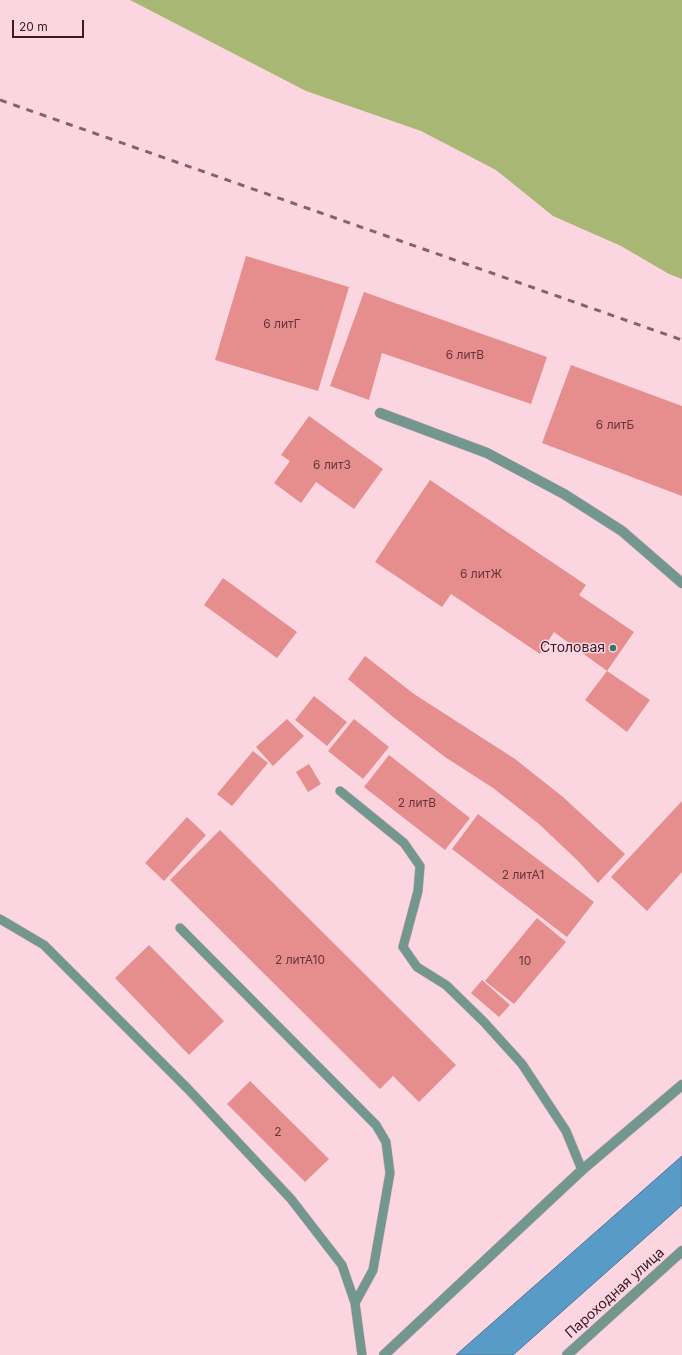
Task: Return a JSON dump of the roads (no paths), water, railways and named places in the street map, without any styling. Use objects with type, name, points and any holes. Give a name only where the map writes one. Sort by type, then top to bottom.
[{"type":"street","points":[[380,414],[487,453],[564,494],[622,531],[682,583]]},
{"type":"street","points":[[384,1355],[582,1170],[682,1085]]},
{"type":"street","name":"Пароходная улица","points":[[567,1355],[682,1251]]},
{"type":"lane","points":[[340,791],[404,844],[420,866],[418,891],[403,947],[417,967],[446,985],[484,1022],[522,1064],[566,1131],[582,1170]]},
{"type":"lane","points":[[0,919],[44,944],[188,1089],[291,1199],[342,1265],[355,1303],[362,1355]]},
{"type":"lane","points":[[180,928],[376,1126],[386,1142],[390,1173],[373,1270],[355,1303]]},
{"type":"water","points":[[682,1156],[682,1205],[513,1355],[456,1355]]},
{"type":"railway","points":[[0,100],[682,340]]},
{"type":"place","name":"Столовая","points":[[613,648]]}]
